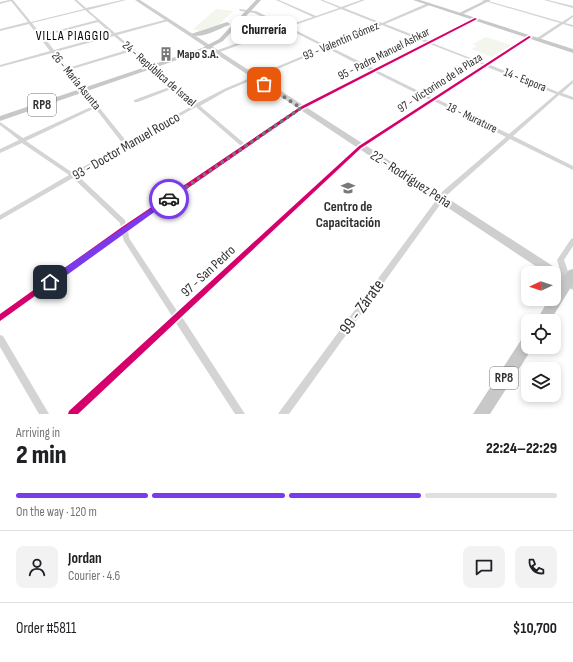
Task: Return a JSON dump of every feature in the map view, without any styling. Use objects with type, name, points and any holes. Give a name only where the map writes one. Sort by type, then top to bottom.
[{"type":"main road","name":"RP8","points":[[0,119],[209,47],[221,40],[259,0]]},
{"type":"main road","points":[[415,0],[573,51]]},
{"type":"main road","points":[[209,47],[242,8]]},
{"type":"main road","points":[[197,34],[231,20]]},
{"type":"main road","points":[[547,314],[571,280]]},
{"type":"main road","name":"RP8","points":[[480,414],[521,352]]},
{"type":"street","points":[[0,3],[12,0]]},
{"type":"street","name":"26 - María Asunta","points":[[12,0],[126,144]]},
{"type":"street","name":"24 - República de Israel","points":[[75,0],[245,147]]},
{"type":"street","points":[[0,30],[124,0]]},
{"type":"street","name":"22 - Rodríguez Peña","points":[[137,0],[440,199],[571,280]]},
{"type":"street","name":"22 - Rodríguez Peña","points":[[142,0],[197,34],[207,42],[209,47]]},
{"type":"street","points":[[277,0],[316,17]]},
{"type":"street","name":"14 - Espora","points":[[320,0],[573,99]]},
{"type":"street","points":[[216,52],[364,0]]},
{"type":"street","points":[[459,14],[486,0],[573,26]]},
{"type":"street","points":[[545,0],[573,7]]},
{"type":"street","name":"93 - Valentín Gómez","points":[[254,78],[429,4]]},
{"type":"street","name":"18 - Murature","points":[[242,8],[327,47],[573,168]]},
{"type":"street","points":[[538,39],[573,16]]},
{"type":"street","points":[[0,66],[167,20]]},
{"type":"street","name":"95 - Padre Manuel Ashkar","points":[[0,318],[124,229],[301,108],[476,20]]},
{"type":"street","points":[[40,36],[98,21]]},
{"type":"street","name":"97 - Victorino de la Plaza","points":[[360,147],[486,64],[530,37]]},
{"type":"street","points":[[68,69],[131,50]]},
{"type":"street","name":"93 - Doctor Manuel Rouco","points":[[0,218],[74,176],[126,144],[225,90],[254,78]]},
{"type":"street","name":"99 - Zárate","points":[[283,414],[440,199],[573,81]]},
{"type":"street","points":[[136,101],[174,87]]},
{"type":"street","points":[[0,151],[96,106]]},
{"type":"street","points":[[0,123],[23,141],[74,176],[123,222],[126,239],[240,414]]},
{"type":"street","name":"97 - San Pedro","points":[[72,414],[360,147]]},
{"type":"street","points":[[571,280],[560,260],[573,241]]},
{"type":"street","points":[[0,339],[44,414]]},
{"type":"shaded area","points":[[216,9],[233,11],[220,24],[199,31],[193,29]]},
{"type":"shaded area","points":[[486,37],[511,45],[492,57],[472,49],[477,46],[473,44]]},
{"type":"cycle path","points":[[0,318],[124,229],[301,108],[476,19]]},
{"type":"cycle path","points":[[72,414],[360,147],[530,37]]},
{"type":"way so far","points":[[169,199],[301,108],[264,84]]},
{"type":"place","name":"Mapo S.A.","points":[[166,54]]},
{"type":"place","name":"Churrería","points":[[264,84]]},
{"type":"place","name":"Centro de Capacitación","points":[[348,188]]},
{"type":"district","name":"VILLA PIAGGIO","points":[[73,36]]},
{"type":"route","points":[[50,282],[169,199]]}]
